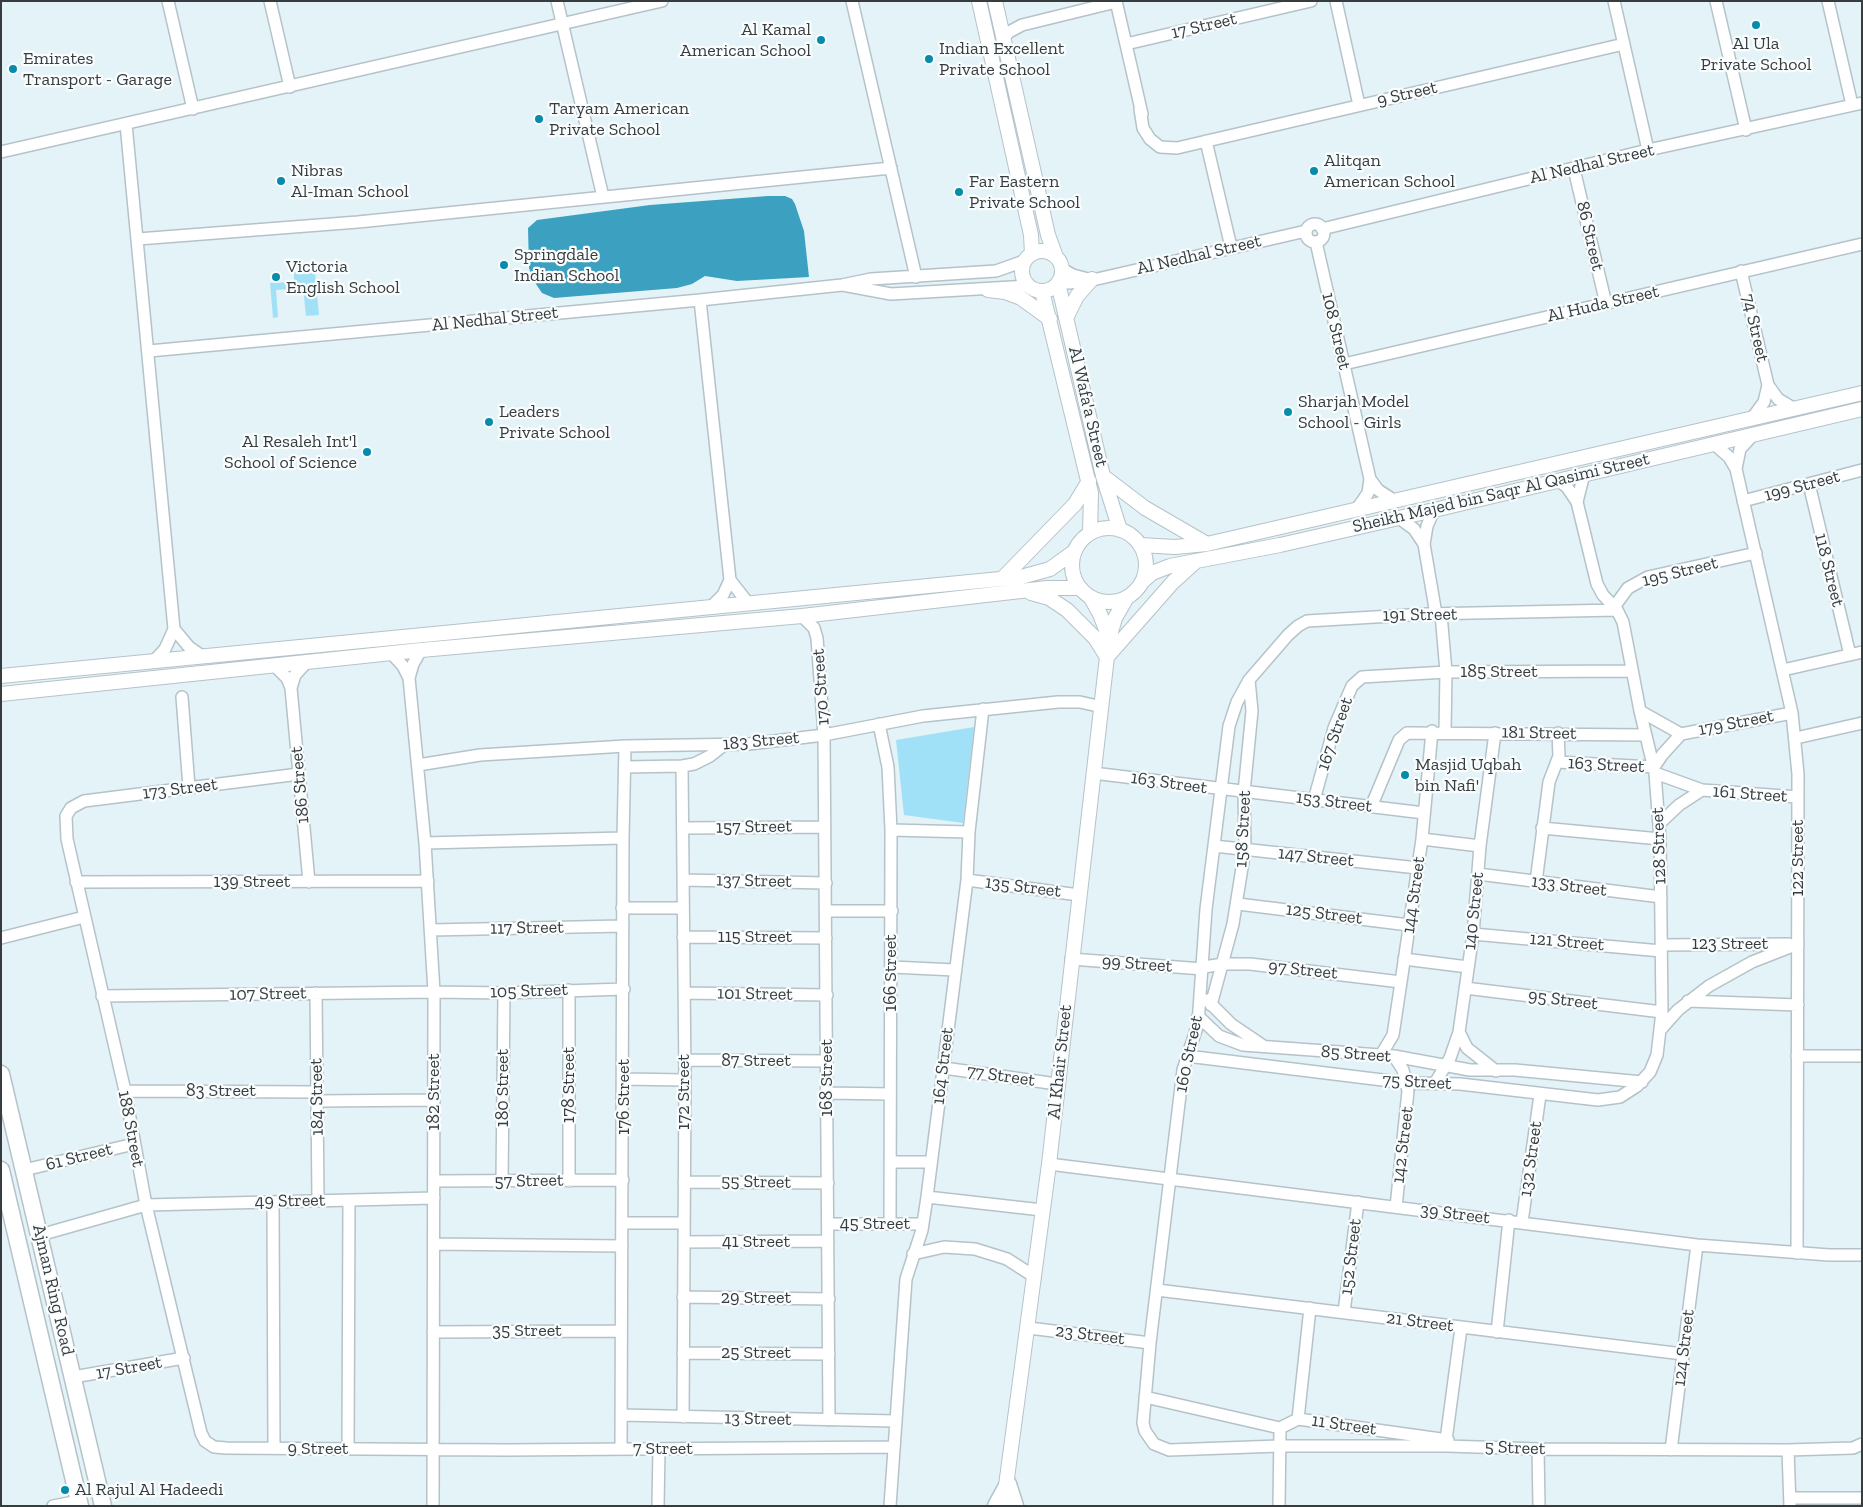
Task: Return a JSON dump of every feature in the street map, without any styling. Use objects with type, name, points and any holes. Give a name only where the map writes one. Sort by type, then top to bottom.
[{"type":"main road","name":"Ajman Ring Road","points":[[1,1074],[104,1506]]},
{"type":"main road","name":"Ajman Ring Road","points":[[1,1170],[8,1221],[80,1503]]},
{"type":"main road","points":[[996,1506],[1008,1484]]},
{"type":"main road","points":[[1008,1484],[1015,1506]]},
{"type":"street","points":[[168,1],[193,109]]},
{"type":"street","points":[[270,1],[290,87]]},
{"type":"street","points":[[557,1],[603,197]]},
{"type":"street","points":[[1,152],[662,1]]},
{"type":"street","points":[[852,1],[916,277]]},
{"type":"street","points":[[978,1],[1031,235],[1023,277],[1035,289],[1054,287],[1059,272],[1047,252],[1028,257]]},
{"type":"street","name":"Al Wafa'a Street","points":[[995,1],[1048,235],[1059,272],[1067,316],[1104,476],[1120,530]]},
{"type":"street","name":"17 Street","points":[[1126,44],[1311,1]]},
{"type":"street","points":[[1336,1],[1359,105]]},
{"type":"street","points":[[1614,1],[1648,150]]},
{"type":"street","points":[[1716,1],[1746,130]]},
{"type":"street","points":[[1828,1],[1857,104]]},
{"type":"street","points":[[1003,38],[1008,32],[1022,25],[1116,2]]},
{"type":"street","name":"9 Street","points":[[1116,2],[1143,128],[1154,143],[1170,148],[1624,44]]},
{"type":"street","name":"Al Nedhal Street","points":[[1322,228],[1648,150],[1746,130],[1857,104]]},
{"type":"street","points":[[126,124],[174,630],[165,649],[155,660]]},
{"type":"street","points":[[1206,141],[1231,247]]},
{"type":"street","points":[[138,240],[348,222],[890,168]]},
{"type":"street","name":"86 Street","points":[[1574,169],[1606,304]]},
{"type":"street","points":[[1312,224],[1318,224],[1322,228],[1322,237],[1316,242],[1308,239],[1306,231],[1312,224]]},
{"type":"street","name":"Al Nedhal Street","points":[[1059,272],[1092,279],[1306,231]]},
{"type":"street","name":"108 Street","points":[[1316,242],[1370,479]]},
{"type":"street","name":"Al Huda Street","points":[[1344,364],[1862,244]]},
{"type":"street","name":"Al Nedhal Street","points":[[149,351],[700,300],[842,285],[871,280],[996,271],[1028,257]]},
{"type":"street","name":"74 Street","points":[[1741,271],[1768,385],[1778,399],[1793,408]]},
{"type":"street","points":[[1067,316],[1077,296],[1092,279]]},
{"type":"street","name":"Al Nedhal Street","points":[[842,285],[891,294],[1035,289]]},
{"type":"street","name":"Al Wafa'a Street","points":[[1035,289],[1050,319],[1089,481],[1092,504],[1090,533]]},
{"type":"street","points":[[988,290],[1005,292],[1021,298],[1050,319]]},
{"type":"street","points":[[700,300],[730,580],[723,595],[711,607]]},
{"type":"street","name":"74 Street","points":[[1753,417],[1764,402],[1768,385]]},
{"type":"street","name":"Sheikh Majed bin Saqr Al Qasimi Street","points":[[1140,545],[1175,547],[1207,544],[1862,393]]},
{"type":"street","points":[[1824,418],[1821,414],[1824,409],[1862,400]]},
{"type":"street","name":"Sheikh Majed bin Saqr Al Qasimi Street","points":[[1143,581],[1160,569],[1399,518],[1862,409]]},
{"type":"street","name":"122 Street","points":[[1736,469],[1740,449],[1753,434]]},
{"type":"street","name":"122 Street","points":[[1713,443],[1729,457],[1736,469],[1792,713],[1796,738],[1798,797],[1797,1253]]},
{"type":"street","name":"199 Street","points":[[1743,501],[1862,470]]},
{"type":"street","points":[[1578,502],[1584,474]]},
{"type":"street","points":[[1104,476],[1145,508],[1207,544]]},
{"type":"street","points":[[1370,479],[1378,490],[1395,501]]},
{"type":"street","points":[[1356,510],[1368,493],[1370,479]]},
{"type":"street","points":[[1557,480],[1567,487],[1578,502]]},
{"type":"street","points":[[1004,578],[1075,504],[1089,481]]},
{"type":"street","name":"118 Street","points":[[1809,484],[1850,655]]},
{"type":"street","name":"128 Street","points":[[1578,502],[1597,584],[1603,595],[1616,608],[1625,628],[1640,711],[1655,770],[1660,839],[1662,1012],[1655,1064],[1642,1082]]},
{"type":"street","points":[[1434,510],[1427,526],[1424,544],[1439,614],[1446,672],[1445,732]]},
{"type":"street","points":[[1399,518],[1414,529],[1424,544]]},
{"type":"street","points":[[1,676],[1004,578],[1041,573],[1059,564],[1090,533],[1105,528],[1120,530],[1132,536],[1140,545],[1146,563],[1143,581],[1139,588],[1126,599],[1108,603],[1091,598],[1080,588],[1073,574],[1075,550]]},
{"type":"street","name":"195 Street","points":[[1616,608],[1628,588],[1648,577],[1756,553]]},
{"type":"street","points":[[1025,591],[1049,598],[1067,610],[1086,628],[1107,657],[1173,582],[1195,562]]},
{"type":"street","points":[[730,580],[748,603]]},
{"type":"street","points":[[1,694],[393,655],[421,650],[802,616],[1058,587],[1080,588]]},
{"type":"street","name":"Al Khair Street","points":[[1091,598],[1100,614],[1109,640]]},
{"type":"street","name":"Al Khair Street","points":[[1002,1506],[1008,1484],[1029,1328],[1109,640],[1115,618],[1126,599]]},
{"type":"street","name":"191 Street","points":[[1249,680],[1288,635],[1307,621],[1616,608]]},
{"type":"street","name":"170 Street","points":[[817,638],[821,624],[830,612]]},
{"type":"street","name":"170 Street","points":[[802,616],[814,628],[817,638],[824,735]]},
{"type":"street","points":[[174,630],[184,642],[202,656]]},
{"type":"street","name":"182 Street","points":[[409,678],[413,664],[421,650]]},
{"type":"street","points":[[1782,670],[1862,652]]},
{"type":"street","name":"182 Street","points":[[393,655],[403,666],[409,678],[425,843],[434,992],[433,1506]]},
{"type":"street","points":[[291,688],[296,675],[305,664]]},
{"type":"street","name":"186 Street","points":[[276,667],[287,678],[291,688],[309,882]]},
{"type":"street","name":"185 Street","points":[[1367,676],[1446,672],[1632,671]]},
{"type":"street","name":"167 Street","points":[[1314,800],[1334,728],[1354,682],[1367,676]]},
{"type":"street","name":"160 Street","points":[[1169,1450],[1154,1444],[1145,1431],[1143,1423],[1150,1343],[1182,1070],[1196,1032],[1203,968],[1205,921],[1229,726],[1237,702],[1249,680]]},
{"type":"street","name":"158 Street","points":[[1211,1005],[1238,904],[1245,849],[1244,792],[1252,711],[1249,680]]},
{"type":"street","points":[[182,697],[189,787]]},
{"type":"street","name":"183 Street","points":[[418,765],[464,756],[625,746],[724,745],[824,735],[879,724],[983,709],[1069,701],[1102,707]]},
{"type":"street","name":"164 Street","points":[[890,1506],[905,1285],[923,1224],[927,1197],[967,880],[969,832],[983,709]]},
{"type":"street","points":[[1640,711],[1681,734],[1671,744],[1655,770]]},
{"type":"street","name":"179 Street","points":[[1681,734],[1792,713]]},
{"type":"street","points":[[1796,738],[1862,723]]},
{"type":"street","name":"166 Street","points":[[879,724],[889,775],[891,830],[892,967],[890,1094],[892,1162],[890,1224]]},
{"type":"street","name":"181 Street","points":[[1371,806],[1402,736],[1413,731],[1646,735]]},
{"type":"street","name":"144 Street","points":[[1382,1055],[1393,1035],[1402,982],[1422,839],[1432,731]]},
{"type":"street","name":"140 Street","points":[[1435,1083],[1446,1066],[1459,1032],[1473,934],[1480,846],[1495,732]]},
{"type":"street","points":[[1536,882],[1542,828],[1550,782],[1557,762],[1558,733]]},
{"type":"street","name":"168 Street","points":[[824,735],[830,1420]]},
{"type":"street","points":[[625,767],[682,766],[702,760],[724,745]]},
{"type":"street","name":"176 Street","points":[[621,1449],[620,1331],[624,1079],[622,838],[625,746]]},
{"type":"street","name":"163 Street","points":[[1557,762],[1655,770],[1702,790]]},
{"type":"street","name":"172 Street","points":[[682,766],[685,1080],[683,1417]]},
{"type":"street","name":"163 Street","points":[[1093,773],[1244,792]]},
{"type":"street","name":"173 Street","points":[[66,816],[71,808],[84,801],[299,774]]},
{"type":"street","points":[[1659,824],[1679,805],[1702,790]]},
{"type":"street","name":"161 Street","points":[[1702,790],[1798,797]]},
{"type":"street","name":"153 Street","points":[[1244,792],[1424,813]]},
{"type":"street","name":"188 Street","points":[[66,816],[66,832],[76,882],[124,1091],[146,1205],[201,1433],[205,1441]]},
{"type":"street","name":"157 Street","points":[[683,828],[825,827]]},
{"type":"street","points":[[1542,828],[1660,839]]},
{"type":"street","points":[[891,830],[969,832]]},
{"type":"street","points":[[425,843],[622,838]]},
{"type":"street","points":[[1422,839],[1480,846]]},
{"type":"street","name":"147 Street","points":[[1214,846],[1418,868]]},
{"type":"street","name":"133 Street","points":[[1478,874],[1661,897]]},
{"type":"street","name":"137 Street","points":[[683,880],[826,882]]},
{"type":"street","name":"135 Street","points":[[967,880],[1079,894]]},
{"type":"street","name":"139 Street","points":[[76,882],[428,882]]},
{"type":"street","name":"125 Street","points":[[1238,904],[1410,925]]},
{"type":"street","points":[[622,908],[683,908]]},
{"type":"street","points":[[826,911],[892,911]]},
{"type":"street","points":[[1,938],[84,917]]},
{"type":"street","name":"117 Street","points":[[431,930],[623,926]]},
{"type":"street","name":"121 Street","points":[[1473,934],[1661,948]]},
{"type":"street","name":"115 Street","points":[[684,937],[826,938]]},
{"type":"street","points":[[1661,1029],[1688,1001],[1737,970],[1798,944]]},
{"type":"street","name":"123 Street","points":[[1661,948],[1798,944]]},
{"type":"street","name":"99 Street","points":[[1071,959],[1203,968]]},
{"type":"street","points":[[1404,959],[1468,967]]},
{"type":"street","name":"97 Street","points":[[1203,968],[1223,964],[1250,964],[1402,982]]},
{"type":"street","points":[[892,967],[955,970]]},
{"type":"street","name":"95 Street","points":[[1465,988],[1662,1012]]},
{"type":"street","name":"105 Street","points":[[434,992],[504,993],[624,989]]},
{"type":"street","name":"178 Street","points":[[568,990],[569,1180]]},
{"type":"street","name":"107 Street","points":[[102,996],[434,992]]},
{"type":"street","points":[[1201,992],[1211,1005],[1242,1033],[1266,1047]]},
{"type":"street","name":"184 Street","points":[[316,993],[318,1201]]},
{"type":"street","name":"180 Street","points":[[502,1182],[504,993]]},
{"type":"street","name":"101 Street","points":[[684,993],[827,995]]},
{"type":"street","points":[[1688,1001],[1798,1005]]},
{"type":"street","name":"85 Street","points":[[1198,1016],[1219,1036],[1243,1045],[1394,1056],[1470,1070],[1642,1082]]},
{"type":"street","points":[[1459,1032],[1466,1048],[1496,1071]]},
{"type":"street","points":[[1240,1063],[1243,1045]]},
{"type":"street","name":"75 Street","points":[[1187,1056],[1407,1084],[1460,1084],[1540,1095],[1609,1100],[1629,1092],[1642,1082]]},
{"type":"street","name":"142 Street","points":[[1394,1056],[1403,1070],[1408,1097],[1396,1206]]},
{"type":"street","points":[[1797,1056],[1862,1056]]},
{"type":"street","name":"87 Street","points":[[684,1060],[827,1061]]},
{"type":"street","name":"77 Street","points":[[944,1068],[1057,1084]]},
{"type":"street","points":[[624,1079],[685,1080]]},
{"type":"street","name":"83 Street","points":[[124,1091],[434,1100]]},
{"type":"street","points":[[827,1093],[890,1094]]},
{"type":"street","name":"132 Street","points":[[1522,1222],[1540,1095]]},
{"type":"street","name":"61 Street","points":[[24,1170],[134,1144]]},
{"type":"street","points":[[892,1162],[930,1162]]},
{"type":"street","name":"39 Street","points":[[1049,1164],[1697,1245],[1797,1253],[1862,1255]]},
{"type":"street","name":"57 Street","points":[[434,1181],[623,1180]]},
{"type":"street","name":"55 Street","points":[[684,1182],[828,1183]]},
{"type":"street","points":[[927,1197],[1042,1210]]},
{"type":"street","name":"49 Street","points":[[40,1235],[146,1205],[434,1198]]},
{"type":"street","points":[[348,1449],[349,1200]]},
{"type":"street","points":[[273,1202],[274,1448]]},
{"type":"street","name":"152 Street","points":[[1344,1312],[1358,1202]]},
{"type":"street","points":[[1497,1332],[1509,1220]]},
{"type":"street","points":[[622,1223],[684,1223]]},
{"type":"street","name":"45 Street","points":[[828,1224],[923,1224]]},
{"type":"street","name":"41 Street","points":[[684,1242],[828,1241]]},
{"type":"street","points":[[434,1244],[622,1246]]},
{"type":"street","name":"124 Street","points":[[1672,1450],[1697,1245]]},
{"type":"street","points":[[913,1254],[944,1247],[975,1248],[1007,1259],[1035,1277]]},
{"type":"street","name":"21 Street","points":[[1157,1290],[1683,1354]]},
{"type":"street","name":"29 Street","points":[[683,1297],[829,1298]]},
{"type":"street","points":[[1298,1419],[1310,1308]]},
{"type":"street","name":"23 Street","points":[[1029,1328],[1150,1343]]},
{"type":"street","points":[[1446,1440],[1461,1328]]},
{"type":"street","name":"35 Street","points":[[433,1332],[620,1331]]},
{"type":"street","name":"25 Street","points":[[683,1353],[829,1354]]},
{"type":"street","name":"17 Street","points":[[73,1377],[184,1358]]},
{"type":"street","points":[[1145,1397],[1280,1428],[1279,1506]]},
{"type":"street","name":"13 Street","points":[[621,1415],[895,1421]]},
{"type":"street","name":"11 Street","points":[[1280,1428],[1298,1419],[1488,1446]]},
{"type":"street","name":"9 Street","points":[[205,1441],[220,1448],[433,1449]]},
{"type":"street","name":"5 Street","points":[[1169,1450],[1279,1446],[1488,1446],[1538,1449],[1788,1450],[1853,1448],[1861,1444]]},
{"type":"street","name":"7 Street","points":[[433,1449],[894,1447]]},
{"type":"street","points":[[658,1449],[658,1506]]},
{"type":"street","points":[[1538,1449],[1540,1506]]},
{"type":"street","points":[[1788,1450],[1790,1502],[1862,1498]]},
{"type":"street","name":"Al Khair Street","points":[[1008,1484],[1008,1506]]},
{"type":"street","points":[[53,1506],[80,1503]]},
{"type":"shaded area","points":[[785,196],[792,199],[795,204],[804,231],[809,277],[737,281],[705,276],[692,284],[677,288],[554,298],[542,293],[534,281],[529,268],[528,228],[537,220],[650,205]]},
{"type":"shaded area","points":[[315,271],[319,315],[306,316],[303,288],[276,290],[278,317],[273,318],[270,283],[294,282],[294,272]]},
{"type":"shaded area","points":[[974,727],[963,823],[904,815],[896,740]]},
{"type":"place","name":"Al Ula Private School","points":[[1756,25]]},
{"type":"place","name":"Al Kamal American School","points":[[821,40]]},
{"type":"place","name":"Indian Excellent Private School","points":[[929,59]]},
{"type":"place","name":"Emirates Transport - Garage","points":[[13,69]]},
{"type":"place","name":"Taryam American Private School","points":[[539,119]]},
{"type":"place","name":"Alitqan American School","points":[[1314,171]]},
{"type":"place","name":"Nibras Al-Iman School","points":[[281,181]]},
{"type":"place","name":"Far Eastern Private School","points":[[959,192]]},
{"type":"place","name":"Springdale Indian School","points":[[504,265]]},
{"type":"place","name":"Victoria English School","points":[[276,277]]},
{"type":"place","name":"Sharjah Model School - Girls","points":[[1288,412]]},
{"type":"place","name":"Leaders Private School","points":[[489,422]]},
{"type":"place","name":"Al Resaleh Int'l School of Science","points":[[367,452]]},
{"type":"place","name":"Masjid Uqbah bin Nafi'","points":[[1405,775]]},
{"type":"place","name":"Al Rajul Al Hadeedi","points":[[65,1490]]}]
